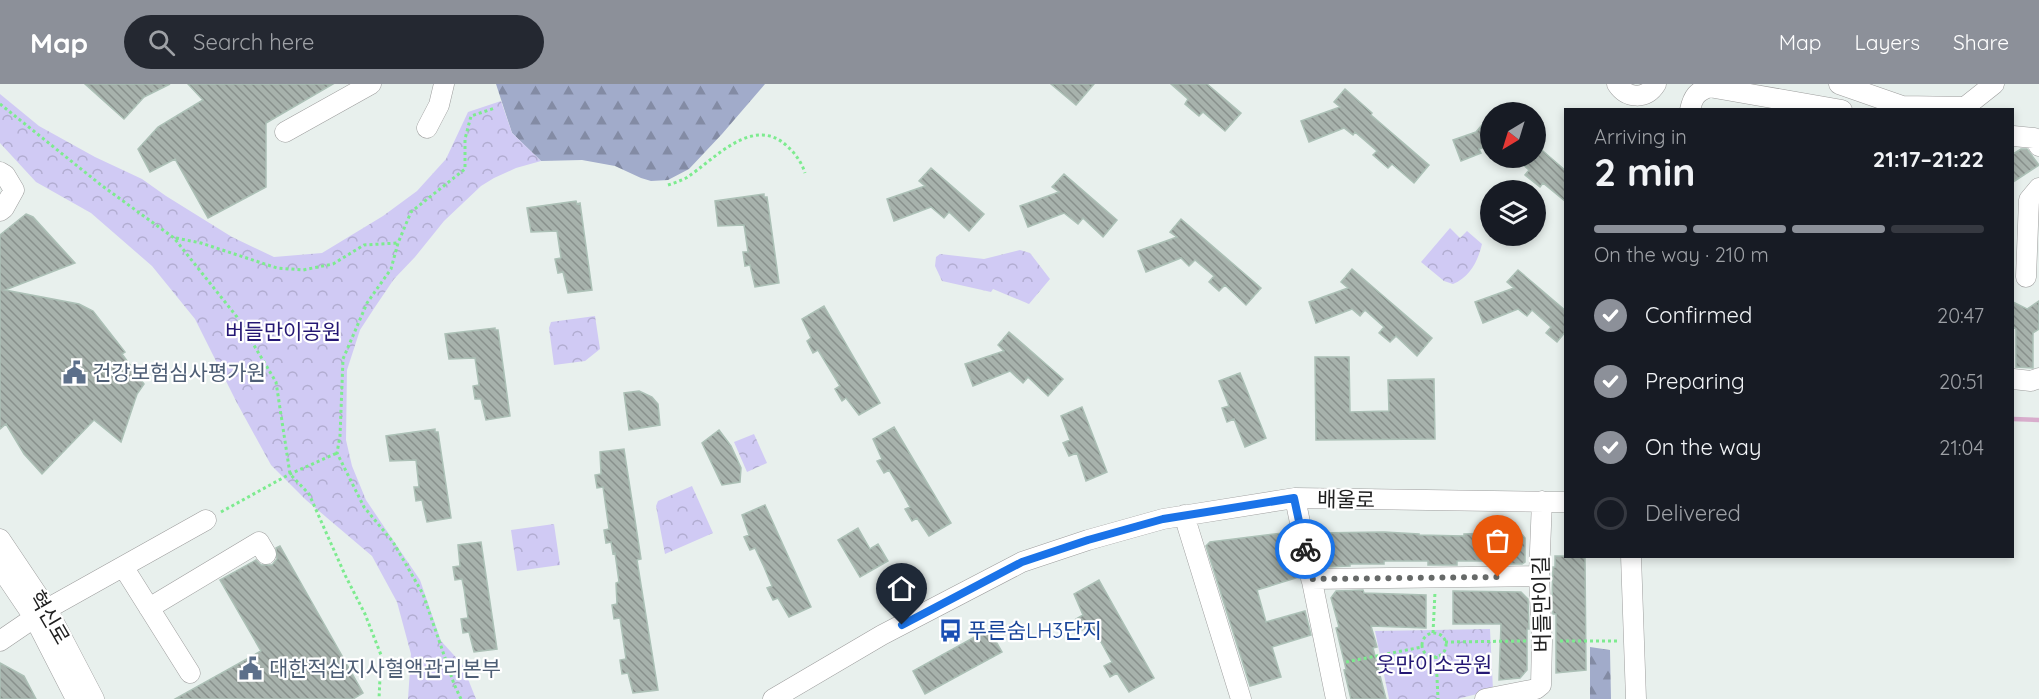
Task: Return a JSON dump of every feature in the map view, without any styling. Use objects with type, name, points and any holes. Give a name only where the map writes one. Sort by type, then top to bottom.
[{"type":"street","points":[[285,132],[371,84]]},
{"type":"street","points":[[427,128],[439,105],[444,84]]},
{"type":"street","points":[[1617,84],[1639,103],[1656,84]]},
{"type":"street","points":[[1839,84],[1902,106],[1965,107],[1994,84]]},
{"type":"street","points":[[1690,108],[1692,98],[1709,87],[1830,108]]},
{"type":"street","points":[[2014,136],[2034,138],[2039,146]]},
{"type":"street","points":[[0,172],[5,175],[14,190],[1,209]]},
{"type":"street","points":[[2022,271],[2033,249],[2029,200],[2039,188]]},
{"type":"street","points":[[2014,379],[2031,381],[2039,378]]},
{"type":"street","points":[[1294,498],[1336,699]]},
{"type":"street","name":"배울로","points":[[773,699],[882,635],[1022,562],[1163,519],[1294,498],[1564,502]]},
{"type":"street","name":"버들만이길","points":[[1485,699],[1536,689],[1541,685],[1542,641],[1539,576],[1542,501]]},
{"type":"street","points":[[1184,515],[1240,699]]},
{"type":"street","points":[[0,641],[41,614],[206,520]]},
{"type":"street","name":"혁신로","points":[[0,539],[41,614],[94,699]]},
{"type":"street","points":[[149,608],[259,542],[266,554]]},
{"type":"street","points":[[1631,558],[1636,699]]},
{"type":"street","name":"혁신로","points":[[0,567],[41,614],[76,699]]},
{"type":"street","points":[[123,568],[190,673]]},
{"type":"street","points":[[1311,579],[1539,576]]},
{"type":"path","points":[[0,105],[101,185],[174,238],[237,317],[276,382],[290,474],[309,494],[365,614],[381,656],[379,699]]},
{"type":"path","points":[[460,699],[423,594],[393,542],[364,507],[337,453],[340,436],[343,359],[367,303],[391,269],[398,243],[411,212],[465,169],[465,139],[471,116],[495,108]]},
{"type":"path","points":[[668,185],[685,178],[742,139],[762,135],[778,139],[789,147],[803,165],[805,173]]},
{"type":"path","points":[[174,238],[201,243],[277,268],[303,270],[333,264],[364,245],[398,243]]},
{"type":"path","points":[[206,520],[290,474],[337,453]]},
{"type":"path","points":[[1433,633],[1436,578]]},
{"type":"path","points":[[1433,633],[1440,635],[1445,642],[1444,649],[1436,656],[1429,656],[1422,647],[1423,639],[1433,633]]},
{"type":"path","points":[[1445,642],[1633,641]]},
{"type":"path","points":[[1329,665],[1422,647]]},
{"type":"path","points":[[1436,656],[1438,699]]},
{"type":"green space","points":[[496,84],[765,84],[689,169],[668,180],[651,181],[615,166],[582,160],[541,161],[512,133]]},
{"type":"green space","name":"버들만이공원","points":[[0,94],[39,126],[95,157],[142,179],[232,237],[274,257],[322,253],[383,216],[417,191],[446,159],[468,112],[501,101],[512,133],[541,161],[516,168],[481,186],[444,221],[394,279],[360,330],[347,370],[346,440],[352,466],[366,500],[420,580],[441,641],[462,664],[476,699],[408,699],[411,654],[397,602],[372,556],[306,500],[271,465],[195,319],[152,266],[91,213],[36,182],[0,143]]},
{"type":"green space","points":[[1450,228],[1460,238],[1467,231],[1481,246],[1472,268],[1453,284],[1444,281],[1421,262]]},
{"type":"green space","points":[[1020,250],[1030,253],[1050,279],[1029,304],[993,289],[991,292],[942,281],[935,266],[936,257],[940,254],[984,259]]},
{"type":"green space","points":[[595,316],[600,349],[585,361],[554,365],[549,328],[551,322]]},
{"type":"green space","points":[[754,434],[767,463],[747,472],[734,442]]},
{"type":"green space","points":[[692,486],[713,533],[665,554],[656,506],[658,501]]},
{"type":"green space","points":[[554,524],[560,565],[517,571],[511,530]]},
{"type":"green space","name":"웃만이소공원","points":[[1490,629],[1493,690],[1457,699],[1389,699],[1375,631]]},
{"type":"green space","points":[[1590,647],[1610,650],[1611,699],[1590,699]]},
{"type":"building","points":[[85,84],[170,84],[144,97],[124,119]]},
{"type":"building","points":[[188,84],[333,84],[266,123],[266,187],[208,218],[175,159],[150,172],[138,149],[158,127],[203,100]]},
{"type":"building","points":[[1051,84],[1094,84],[1076,105]]},
{"type":"building","points":[[1171,84],[1207,84],[1241,113],[1225,131],[1203,112],[1199,116],[1185,104],[1188,99]]},
{"type":"building","points":[[1345,89],[1372,113],[1371,115],[1429,165],[1414,183],[1392,164],[1388,168],[1373,155],[1377,151],[1355,132],[1353,135],[1344,128],[1309,142],[1301,121],[1340,107],[1334,102]]},
{"type":"building","points":[[1480,127],[1480,153],[1461,161],[1453,140],[1476,132]]},
{"type":"building","points":[[2021,149],[2027,149],[2039,165],[2014,181],[2014,153]]},
{"type":"building","points":[[1546,154],[1564,169],[1564,200],[1546,185],[1546,180],[1531,180],[1525,175],[1529,170],[1527,168],[1546,168]]},
{"type":"building","points":[[931,168],[984,214],[969,231],[949,212],[944,218],[931,207],[894,221],[887,199],[925,186],[919,181]]},
{"type":"building","points":[[1064,174],[1117,220],[1103,237],[1083,218],[1078,224],[1064,213],[1028,227],[1020,206],[1059,192],[1052,187]]},
{"type":"building","points":[[764,194],[764,197],[767,197],[779,283],[755,287],[750,265],[745,266],[743,252],[748,252],[744,225],[718,226],[715,201]]},
{"type":"building","points":[[576,201],[577,204],[580,203],[592,290],[568,293],[563,272],[558,273],[555,259],[561,258],[557,231],[531,232],[527,208]]},
{"type":"building","name":"건강보험심사평가원","points":[[26,214],[33,217],[75,263],[5,290],[79,304],[93,311],[125,352],[122,354],[144,384],[137,394],[121,442],[94,420],[42,474],[24,454],[6,424],[0,429],[0,235]]},
{"type":"building","points":[[1181,219],[1261,288],[1246,305],[1225,285],[1219,291],[1209,282],[1214,276],[1195,260],[1189,266],[1181,258],[1146,272],[1138,251],[1177,237],[1170,232]]},
{"type":"building","points":[[1352,269],[1432,338],[1417,356],[1396,336],[1390,342],[1379,333],[1384,327],[1365,310],[1360,316],[1352,309],[1316,323],[1309,302],[1348,288],[1341,282]]},
{"type":"building","points":[[1518,270],[1564,309],[1564,333],[1557,342],[1546,333],[1551,327],[1532,310],[1527,316],[1518,309],[1483,323],[1475,302],[1514,288],[1507,282]]},
{"type":"building","points":[[2039,301],[2039,329],[2033,333],[2033,368],[2016,367],[2014,302],[2027,309]]},
{"type":"building","points":[[824,306],[880,403],[859,415],[846,398],[842,401],[835,389],[840,386],[818,350],[813,353],[807,341],[811,338],[802,319]]},
{"type":"building","points":[[495,328],[498,330],[510,416],[486,420],[481,399],[475,399],[473,386],[479,385],[475,358],[449,359],[445,334]]},
{"type":"building","points":[[1009,332],[1063,379],[1048,396],[1028,377],[1023,383],[1010,371],[973,386],[965,364],[1004,351],[998,345]]},
{"type":"building","points":[[1315,357],[1349,357],[1350,412],[1389,411],[1388,380],[1434,379],[1435,439],[1316,440]]},
{"type":"building","points":[[1240,373],[1266,438],[1245,447],[1234,419],[1227,422],[1222,408],[1229,406],[1219,381]]},
{"type":"building","points":[[639,391],[652,397],[658,404],[660,425],[629,430],[624,393]]},
{"type":"building","points":[[1082,407],[1107,472],[1086,481],[1077,453],[1069,456],[1063,443],[1070,440],[1061,416]]},
{"type":"building","points":[[894,427],[951,523],[929,536],[917,518],[912,521],[905,509],[910,507],[895,480],[889,470],[884,473],[877,461],[882,459],[873,439]]},
{"type":"building","points":[[435,429],[435,432],[438,432],[451,518],[427,522],[422,500],[416,501],[414,487],[419,487],[416,460],[390,461],[386,436]]},
{"type":"building","points":[[719,430],[731,446],[741,468],[740,482],[722,485],[702,443]]},
{"type":"building","points":[[624,449],[641,559],[637,560],[658,690],[633,693],[628,673],[622,674],[620,660],[626,659],[620,618],[614,619],[612,605],[617,604],[616,583],[619,582],[615,553],[613,554],[611,542],[606,543],[604,530],[609,529],[603,487],[597,488],[595,475],[601,474],[600,452]]},
{"type":"building","points":[[765,505],[811,607],[789,617],[778,598],[773,600],[767,588],[772,586],[764,567],[755,548],[750,550],[744,537],[749,535],[742,515]]},
{"type":"building","points":[[858,528],[870,549],[878,544],[888,561],[860,577],[838,540]]},
{"type":"building","points":[[1384,532],[1464,536],[1464,534],[1520,532],[1525,538],[1525,562],[1506,564],[1506,561],[1457,561],[1457,565],[1428,565],[1428,561],[1384,561],[1384,564],[1324,567],[1320,563],[1316,533]]},
{"type":"building","points":[[1283,533],[1288,537],[1299,577],[1257,590],[1266,622],[1305,611],[1311,635],[1272,647],[1281,677],[1250,686],[1206,546],[1210,542]]},
{"type":"building","points":[[481,542],[497,649],[474,652],[469,632],[463,633],[461,619],[468,618],[464,589],[462,579],[455,580],[453,567],[460,566],[458,545]]},
{"type":"building","points":[[280,546],[363,693],[353,699],[175,699],[261,651],[220,580],[256,560],[261,565],[272,565],[277,559],[276,548]]},
{"type":"building","points":[[1555,556],[1585,558],[1586,670],[1556,673],[1556,614],[1553,614],[1552,601],[1553,567],[1555,567]]},
{"type":"building","points":[[1099,580],[1154,678],[1129,692],[1117,673],[1110,677],[1104,666],[1112,662],[1101,642],[1089,626],[1082,630],[1076,619],[1083,615],[1074,594]]},
{"type":"building","points":[[1363,590],[1364,593],[1426,595],[1426,628],[1371,626],[1377,647],[1373,648],[1386,699],[1351,699],[1344,670],[1346,669],[1336,628],[1339,627],[1331,598],[1336,591]]},
{"type":"building","points":[[1453,591],[1521,592],[1528,599],[1527,670],[1520,678],[1499,680],[1501,624],[1453,624]]},
{"type":"building","points":[[989,629],[1002,652],[925,694],[913,671]]},
{"type":"building","points":[[0,663],[24,676],[36,699],[0,699]]},
{"type":"waterway","points":[[2014,419],[2039,420]]},
{"type":"way so far","points":[[1305,549],[1311,579],[1498,577]]},
{"type":"place","name":"건강보험심사평가원","points":[[74,372]]},
{"type":"place","name":"푸른숨LH3단지","points":[[950,630]]},
{"type":"place","name":"대한적십지사혈액관리본부","points":[[251,668]]},
{"type":"route","points":[[902,625],[1022,562],[1163,519],[1294,498],[1305,549]]}]
